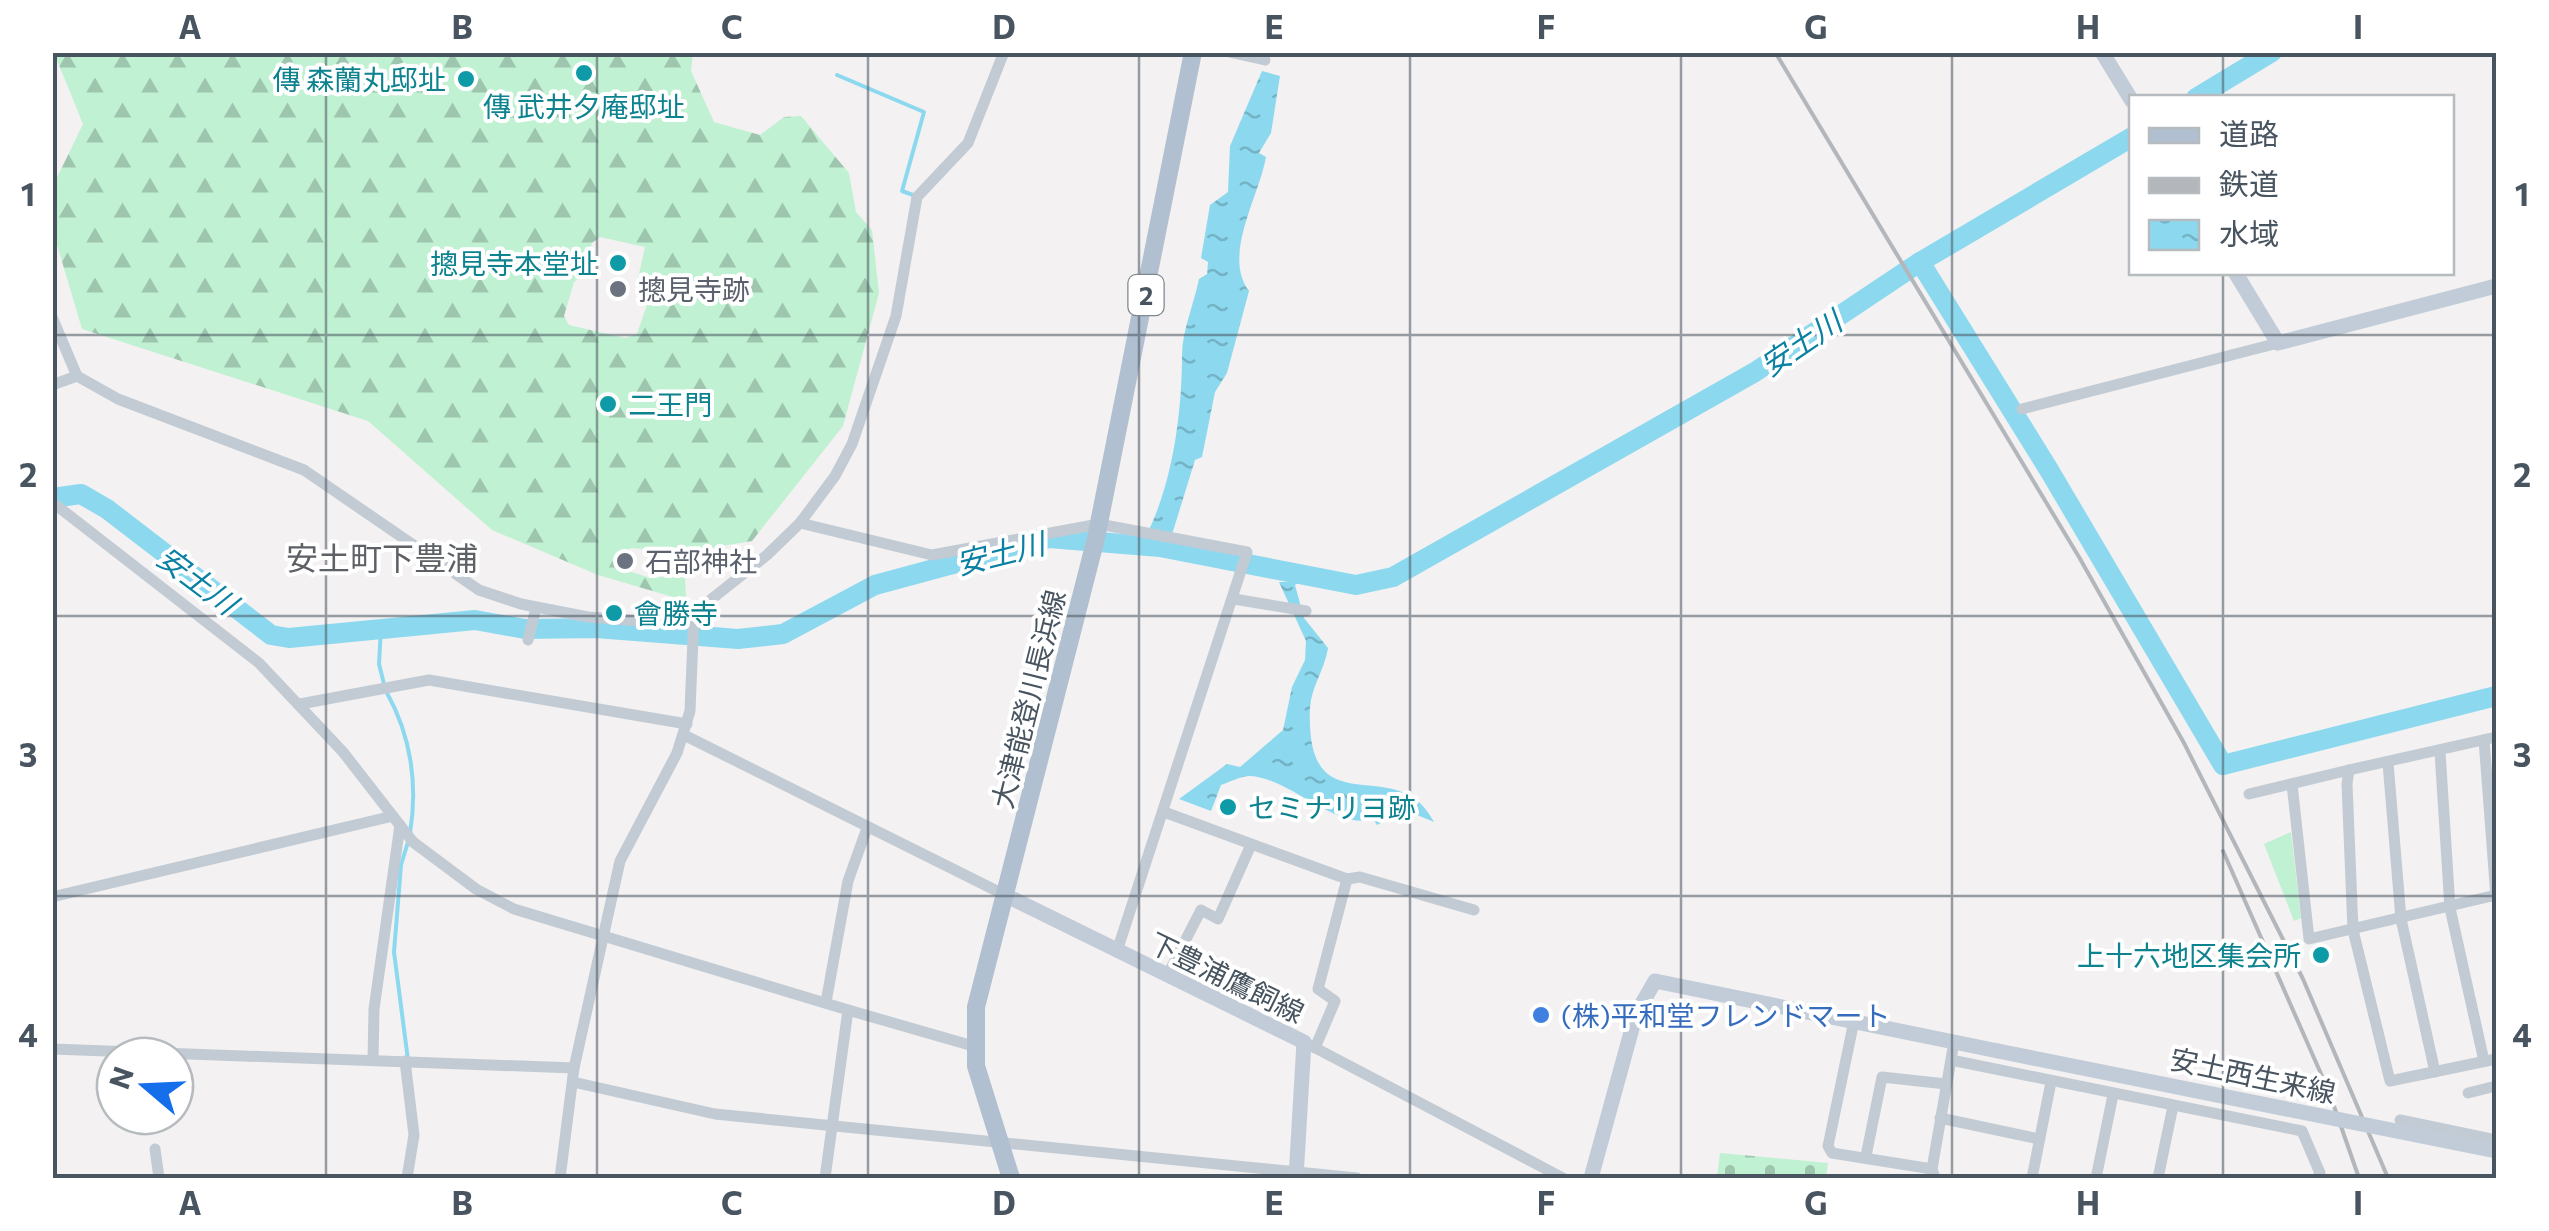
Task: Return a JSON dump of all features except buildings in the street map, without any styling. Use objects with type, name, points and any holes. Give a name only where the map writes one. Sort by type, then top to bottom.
[{"type":"main road","name":"大津能登川長浜線","points":[[1011,1178],[972,1046],[976,1007],[1096,536],[1193,52]]},
{"type":"main road","points":[[2102,52],[2129,97]]},
{"type":"main road","points":[[2237,275],[2278,343],[2496,286]]},
{"type":"main road","name":"下豊浦鷹飼線","points":[[1007,896],[1309,1045],[1296,1176]]},
{"type":"main road","name":"安土西生来線","points":[[1590,1178],[1636,1014],[1655,980],[2496,1151]]},
{"type":"street","points":[[52,318],[77,376],[118,399],[304,470],[480,590],[536,608],[680,624],[694,618],[724,593],[800,523],[852,444],[896,316],[917,197],[968,143],[1004,52]]},
{"type":"street","points":[[1229,52],[1266,60]]},
{"type":"street","points":[[2022,409],[2278,343]]},
{"type":"street","points":[[52,385],[77,376]]},
{"type":"street","points":[[52,502],[259,664],[300,704],[414,842],[476,889],[514,908],[972,1046]]},
{"type":"street","points":[[800,523],[932,555],[1140,531],[1247,552],[1117,952]]},
{"type":"street","points":[[1234,599],[1306,611]]},
{"type":"street","points":[[528,640],[536,608]]},
{"type":"street","points":[[560,1178],[574,1068],[620,861],[685,730],[694,618]]},
{"type":"street","points":[[300,704],[429,680],[652,715],[867,828],[1007,896]]},
{"type":"street","points":[[2248,794],[2349,770],[2440,752],[2490,739],[2496,896],[2308,939],[2292,784]]},
{"type":"street","points":[[2349,770],[2353,930],[2390,1081],[2490,1060],[2450,908],[2440,752]]},
{"type":"street","points":[[2388,763],[2401,919],[2435,1072]]},
{"type":"street","points":[[1164,812],[1347,880],[1360,877],[1474,910]]},
{"type":"street","points":[[52,897],[399,824]]},
{"type":"street","points":[[373,1060],[374,1009],[399,824]]},
{"type":"street","points":[[826,1002],[848,880],[867,828]]},
{"type":"street","points":[[1166,976],[1201,910],[1218,919],[1250,847]]},
{"type":"street","points":[[1347,880],[1318,990],[1335,1002],[1309,1045],[1563,1178]]},
{"type":"street","points":[[825,1178],[848,1010]]},
{"type":"street","points":[[1854,1021],[1828,1146],[1832,1153],[1866,1156],[1933,1174],[1954,1042]]},
{"type":"street","points":[[52,1049],[574,1068]]},
{"type":"street","points":[[1952,1060],[2113,1096],[2302,1131],[2320,1173],[2317,1178]]},
{"type":"street","points":[[405,1061],[414,1134],[408,1178]]},
{"type":"street","points":[[1866,1156],[1882,1076],[1946,1084]]},
{"type":"street","points":[[574,1082],[715,1114],[998,1140],[1296,1176],[1357,1178]]},
{"type":"street","points":[[2032,1178],[2051,1082]]},
{"type":"street","points":[[2468,1092],[2496,1086]]},
{"type":"street","points":[[2096,1178],[2113,1096]]},
{"type":"street","points":[[2158,1178],[2173,1106]]},
{"type":"street","points":[[1940,1118],[2039,1139]]},
{"type":"street","points":[[2400,1120],[2496,1140]]},
{"type":"street","points":[[155,1148],[159,1178]]},
{"type":"green space","points":[[54,53],[693,53],[691,71],[714,122],[760,135],[784,117],[801,116],[849,173],[856,212],[872,230],[879,293],[843,426],[752,541],[686,552],[630,548],[628,554],[620,552],[617,567],[650,578],[685,575],[686,597],[673,597],[598,575],[492,530],[368,421],[82,329],[53,231],[52,188],[83,124]],"holes":[[[600,237],[645,247],[637,283],[651,293],[637,334],[625,338],[569,325],[564,316],[574,282],[584,274],[592,243]]]},
{"type":"green space","points":[[2291,832],[2301,918],[2294,921],[2264,844]]},
{"type":"green space","points":[[1720,1153],[1828,1163],[1826,1178],[1717,1178]]},
{"type":"water","points":[[1262,71],[1280,76],[1271,133],[1259,153],[1266,157],[1241,244],[1239,261],[1249,291],[1227,373],[1215,392],[1202,457],[1195,460],[1170,541],[1146,536],[1163,493],[1174,447],[1184,337],[1199,279],[1207,274],[1208,262],[1201,258],[1210,205],[1228,192],[1230,146]]},
{"type":"water","points":[[1279,582],[1299,582],[1295,585],[1304,618],[1328,648],[1310,708],[1312,746],[1322,768],[1337,779],[1398,791],[1418,801],[1434,822],[1405,810],[1377,825],[1373,819],[1344,818],[1281,785],[1250,776],[1221,785],[1211,811],[1179,799],[1227,764],[1240,767],[1283,730],[1292,687],[1305,660],[1306,641]]},
{"type":"waterway","points":[[2201,95],[2272,52]]},
{"type":"waterway","points":[[837,75],[924,112],[902,191],[913,195]]},
{"type":"waterway","name":"安土川","points":[[52,498],[81,494],[107,509],[271,635],[289,638],[475,620],[525,629],[596,628],[738,639],[783,634],[875,585],[1049,538],[1160,547],[1356,585],[1393,577],[1755,372],[1920,262],[2129,139]]},
{"type":"waterway","points":[[1920,262],[2049,470],[2223,765],[2496,696]]},
{"type":"waterway","points":[[381,628],[379,664],[384,684]]},
{"type":"waterway","points":[[387,693],[402,726],[410,761],[410,833]]},
{"type":"waterway","points":[[408,842],[401,865],[394,952],[408,1060]]},
{"type":"railway","points":[[1775,52],[2079,557],[2184,743],[2303,979],[2388,1178]]},
{"type":"railway","points":[[2223,851],[2329,1092],[2359,1178]]},
{"type":"place","name":"傳 武井夕庵邸址","points":[[584,73]]},
{"type":"place","name":"傳 森蘭丸邸址","points":[[466,79]]},
{"type":"place","name":"摠見寺本堂址","points":[[618,263]]},
{"type":"place","name":"摠見寺跡","points":[[618,289]]},
{"type":"place","name":"二王門","points":[[608,404]]},
{"type":"place","name":"石部神社","points":[[625,561]]},
{"type":"place","name":"會勝寺","points":[[614,613]]},
{"type":"place","name":"セミナリヨ跡","points":[[1228,807]]},
{"type":"place","name":"上十六地区集会所","points":[[2321,955]]},
{"type":"place","name":"(株)平和堂フレンドマート","points":[[1541,1015]]},
{"type":"district","name":"安土町下豊浦","points":[[382,557]]}]
